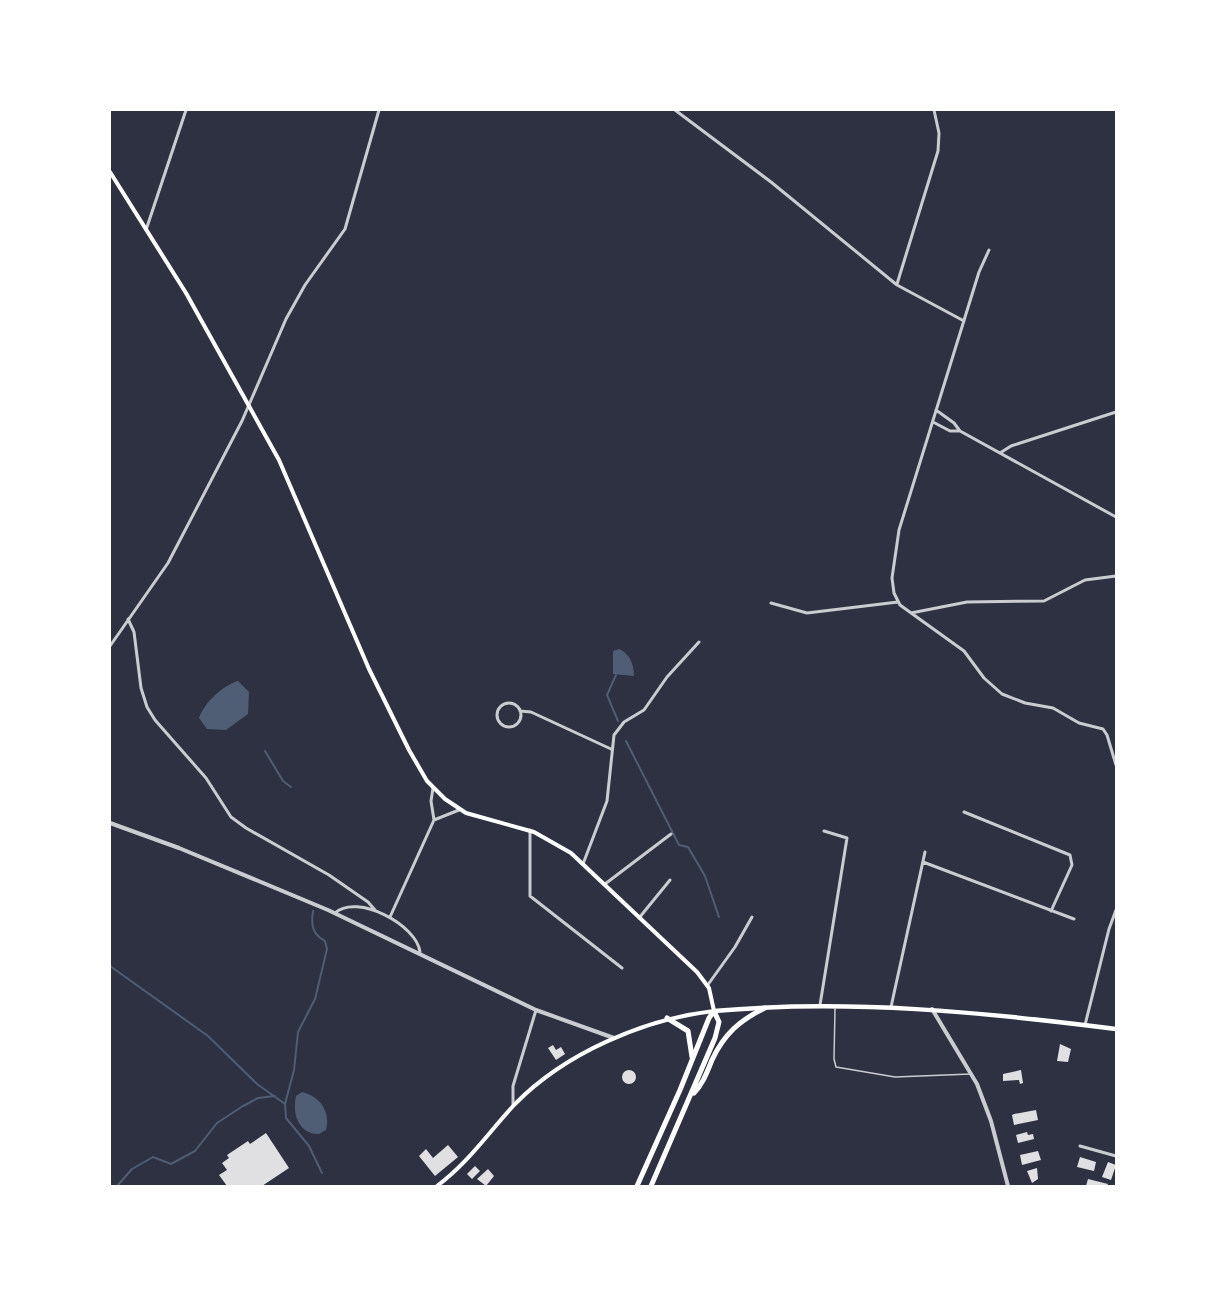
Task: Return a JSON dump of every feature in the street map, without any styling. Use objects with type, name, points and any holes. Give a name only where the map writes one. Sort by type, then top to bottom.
[{"type":"highway","points":[[714,1011],[820,1007],[931,1008],[1116,1029]]},
{"type":"highway","points":[[691,1097],[701,1086],[729,1032],[765,1008]]},
{"type":"highway","points":[[637,1186],[714,1011]]},
{"type":"highway","points":[[651,1186],[691,1097],[718,1028],[719,1019],[714,1011]]},
{"type":"highway","points":[[668,1018],[688,1031],[692,1061]]},
{"type":"main road","points":[[110,172],[186,293],[292,486],[382,696],[416,763],[433,788],[459,810],[476,817],[530,830],[556,842],[605,884],[690,965],[707,986],[714,1011],[668,1018],[614,1038],[550,1076],[513,1106],[482,1146],[437,1186]]},
{"type":"street","points":[[147,230],[186,110]]},
{"type":"street","points":[[110,646],[168,562],[249,405],[296,299],[347,226],[378,110]]},
{"type":"street","points":[[675,110],[771,182],[897,285],[964,321]]},
{"type":"street","points":[[897,285],[938,151],[939,133],[934,110]]},
{"type":"street","points":[[989,250],[964,321],[894,550],[892,583],[898,602],[963,651],[984,678],[1002,694],[1018,701],[1053,708],[1079,723],[1103,729],[1108,735],[1116,765]]},
{"type":"street","points":[[936,410],[954,423],[960,432]]},
{"type":"street","points":[[1000,453],[1011,446],[1116,412]]},
{"type":"street","points":[[933,422],[950,431],[960,432],[1116,517]]},
{"type":"street","points":[[911,613],[967,602],[1044,601],[1085,580],[1116,576]]},
{"type":"street","points":[[771,603],[807,613],[898,602]]},
{"type":"street","points":[[128,619],[134,632],[141,688],[147,707],[155,720],[206,778],[233,819],[329,875],[368,902],[375,910]]},
{"type":"street","points":[[583,864],[606,807],[613,738],[620,726],[644,710],[667,677],[699,642]]},
{"type":"street","points":[[520,711],[519,720],[512,726],[503,725],[497,717],[500,708],[506,704],[515,705],[520,711],[531,712],[611,749]]},
{"type":"street","points":[[390,917],[434,820],[431,807],[433,788]]},
{"type":"street","points":[[434,820],[459,810]]},
{"type":"street","points":[[964,812],[1070,855],[1072,865],[1051,911]]},
{"type":"street","points":[[110,823],[179,848],[335,913],[420,952],[536,1010],[614,1038]]},
{"type":"street","points":[[530,830],[530,896],[622,968]]},
{"type":"street","points":[[820,1007],[847,838],[824,831]]},
{"type":"street","points":[[605,884],[671,834]]},
{"type":"street","points":[[891,1007],[925,852]]},
{"type":"street","points":[[923,862],[1074,920]]},
{"type":"street","points":[[639,918],[670,880]]},
{"type":"street","points":[[335,913],[343,908],[375,910],[390,917],[418,944],[420,952]]},
{"type":"street","points":[[1085,1024],[1116,910]]},
{"type":"street","points":[[707,986],[735,947],[752,916]]},
{"type":"street","points":[[931,1008],[972,1074],[991,1121],[1008,1186]]},
{"type":"street","points":[[513,1106],[513,1086],[536,1010]]},
{"type":"street","points":[[1080,1146],[1116,1156]]},
{"type":"lane","points":[[835,1007],[836,1067],[895,1077],[972,1074]]},
{"type":"water","points":[[619,649],[631,660],[634,676],[613,674],[613,651]]},
{"type":"water","points":[[238,681],[249,692],[248,714],[226,730],[207,729],[199,718],[205,706],[220,691]]},
{"type":"water","points":[[302,1092],[314,1097],[323,1106],[327,1117],[326,1130],[319,1134],[306,1130],[298,1121],[295,1103],[296,1096]]},
{"type":"building","points":[[1060,1044],[1071,1049],[1068,1062],[1057,1061]]},
{"type":"building","points":[[553,1045],[556,1050],[561,1047],[565,1054],[556,1060],[548,1048]]},
{"type":"building","points":[[626,1070],[632,1070],[636,1077],[632,1084],[626,1084],[622,1080],[622,1074]]},
{"type":"building","points":[[1021,1070],[1023,1083],[1020,1084],[1019,1080],[1003,1081],[1003,1074]]},
{"type":"building","points":[[1036,1110],[1038,1120],[1014,1125],[1012,1115]]},
{"type":"building","points":[[1027,1132],[1028,1135],[1033,1134],[1034,1139],[1018,1143],[1016,1135]]},
{"type":"building","points":[[266,1133],[289,1168],[262,1186],[227,1186],[219,1175],[227,1170],[222,1163],[229,1158],[227,1155],[248,1141],[250,1144]]},
{"type":"building","points":[[448,1145],[458,1157],[435,1176],[419,1156],[426,1149],[433,1158]]},
{"type":"building","points":[[1038,1151],[1041,1160],[1022,1165],[1020,1155]]},
{"type":"building","points":[[1080,1157],[1096,1162],[1094,1171],[1077,1167]]},
{"type":"building","points":[[1108,1162],[1116,1165],[1111,1180],[1102,1177]]},
{"type":"building","points":[[475,1166],[480,1171],[472,1179],[467,1174]]},
{"type":"building","points":[[1037,1168],[1038,1179],[1032,1183],[1027,1171]]},
{"type":"building","points":[[488,1169],[494,1176],[486,1186],[477,1179]]},
{"type":"building","points":[[1088,1179],[1108,1184],[1107,1186],[1086,1186]]},
{"type":"waterway","points":[[616,675],[607,695],[618,721]]},
{"type":"waterway","points":[[626,741],[679,845],[688,847],[705,876],[719,917]]},
{"type":"waterway","points":[[265,751],[283,781],[291,787]]},
{"type":"waterway","points":[[285,1104],[294,1070],[298,1032],[315,999],[327,949],[325,941],[313,929],[313,911]]},
{"type":"waterway","points":[[110,966],[208,1036],[257,1084],[285,1104],[286,1118],[309,1146],[322,1173]]},
{"type":"waterway","points":[[117,1186],[132,1169],[153,1157],[171,1164],[195,1151],[217,1123],[258,1098],[275,1096]]}]
